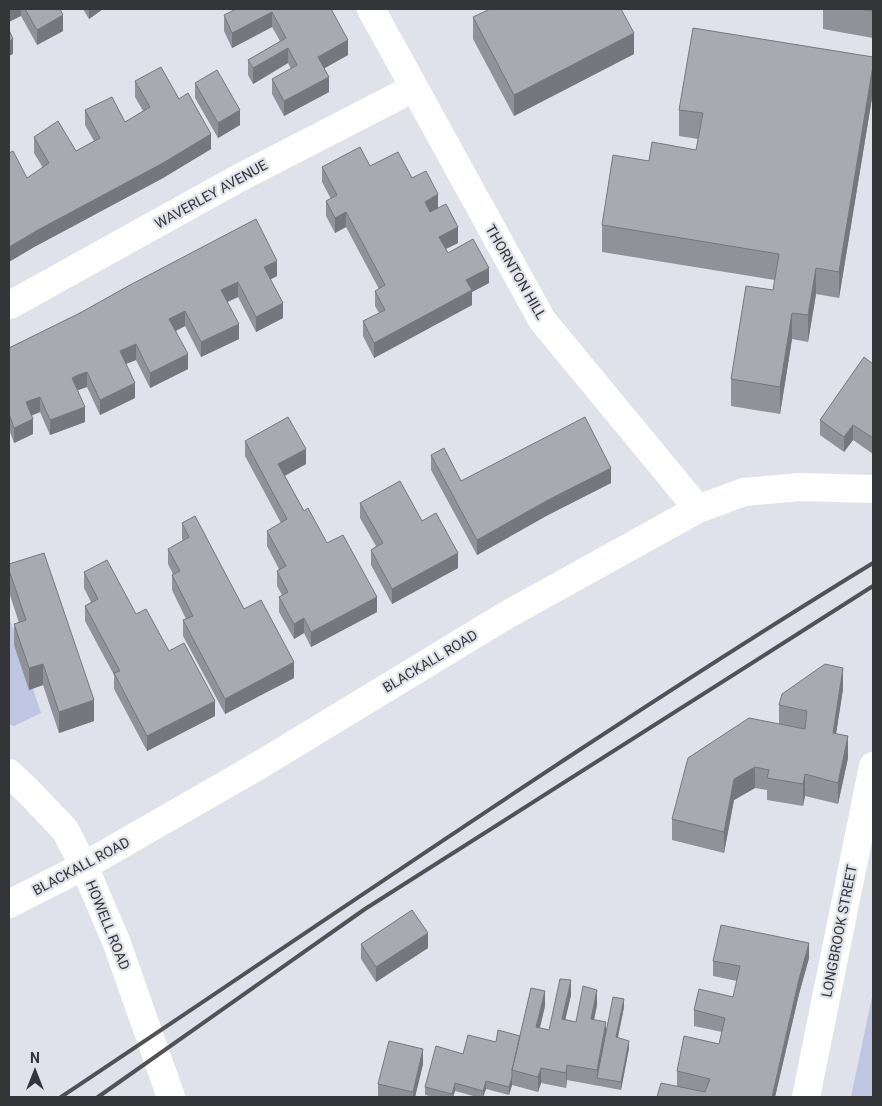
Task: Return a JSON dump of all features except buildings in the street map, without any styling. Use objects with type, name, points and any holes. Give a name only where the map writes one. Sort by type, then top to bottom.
[{"type":"street","name":"THORNTON HILL","points":[[371,9],[542,320],[698,509]]},
{"type":"street","name":"WAVERLEY AVENUE","points":[[10,305],[239,178],[414,88]]},
{"type":"street","name":"BLACKALL ROAD","points":[[9,904],[84,866],[258,766],[505,616],[698,509],[744,492],[800,486],[873,489]]},
{"type":"street","name":"LONGBROOK STREET","points":[[806,1097],[870,793],[873,766]]},
{"type":"street","name":"HOWELL ROAD","points":[[9,774],[65,830],[84,866],[116,941],[170,1097]]},
{"type":"shaded area","points":[[9,616],[41,713],[14,726],[9,724]]},
{"type":"shaded area","points":[[873,992],[873,1097],[851,1097]]},
{"type":"railway","points":[[61,1097],[566,759],[668,692],[873,563]]},
{"type":"railway","points":[[98,1097],[365,909],[873,586]]}]
